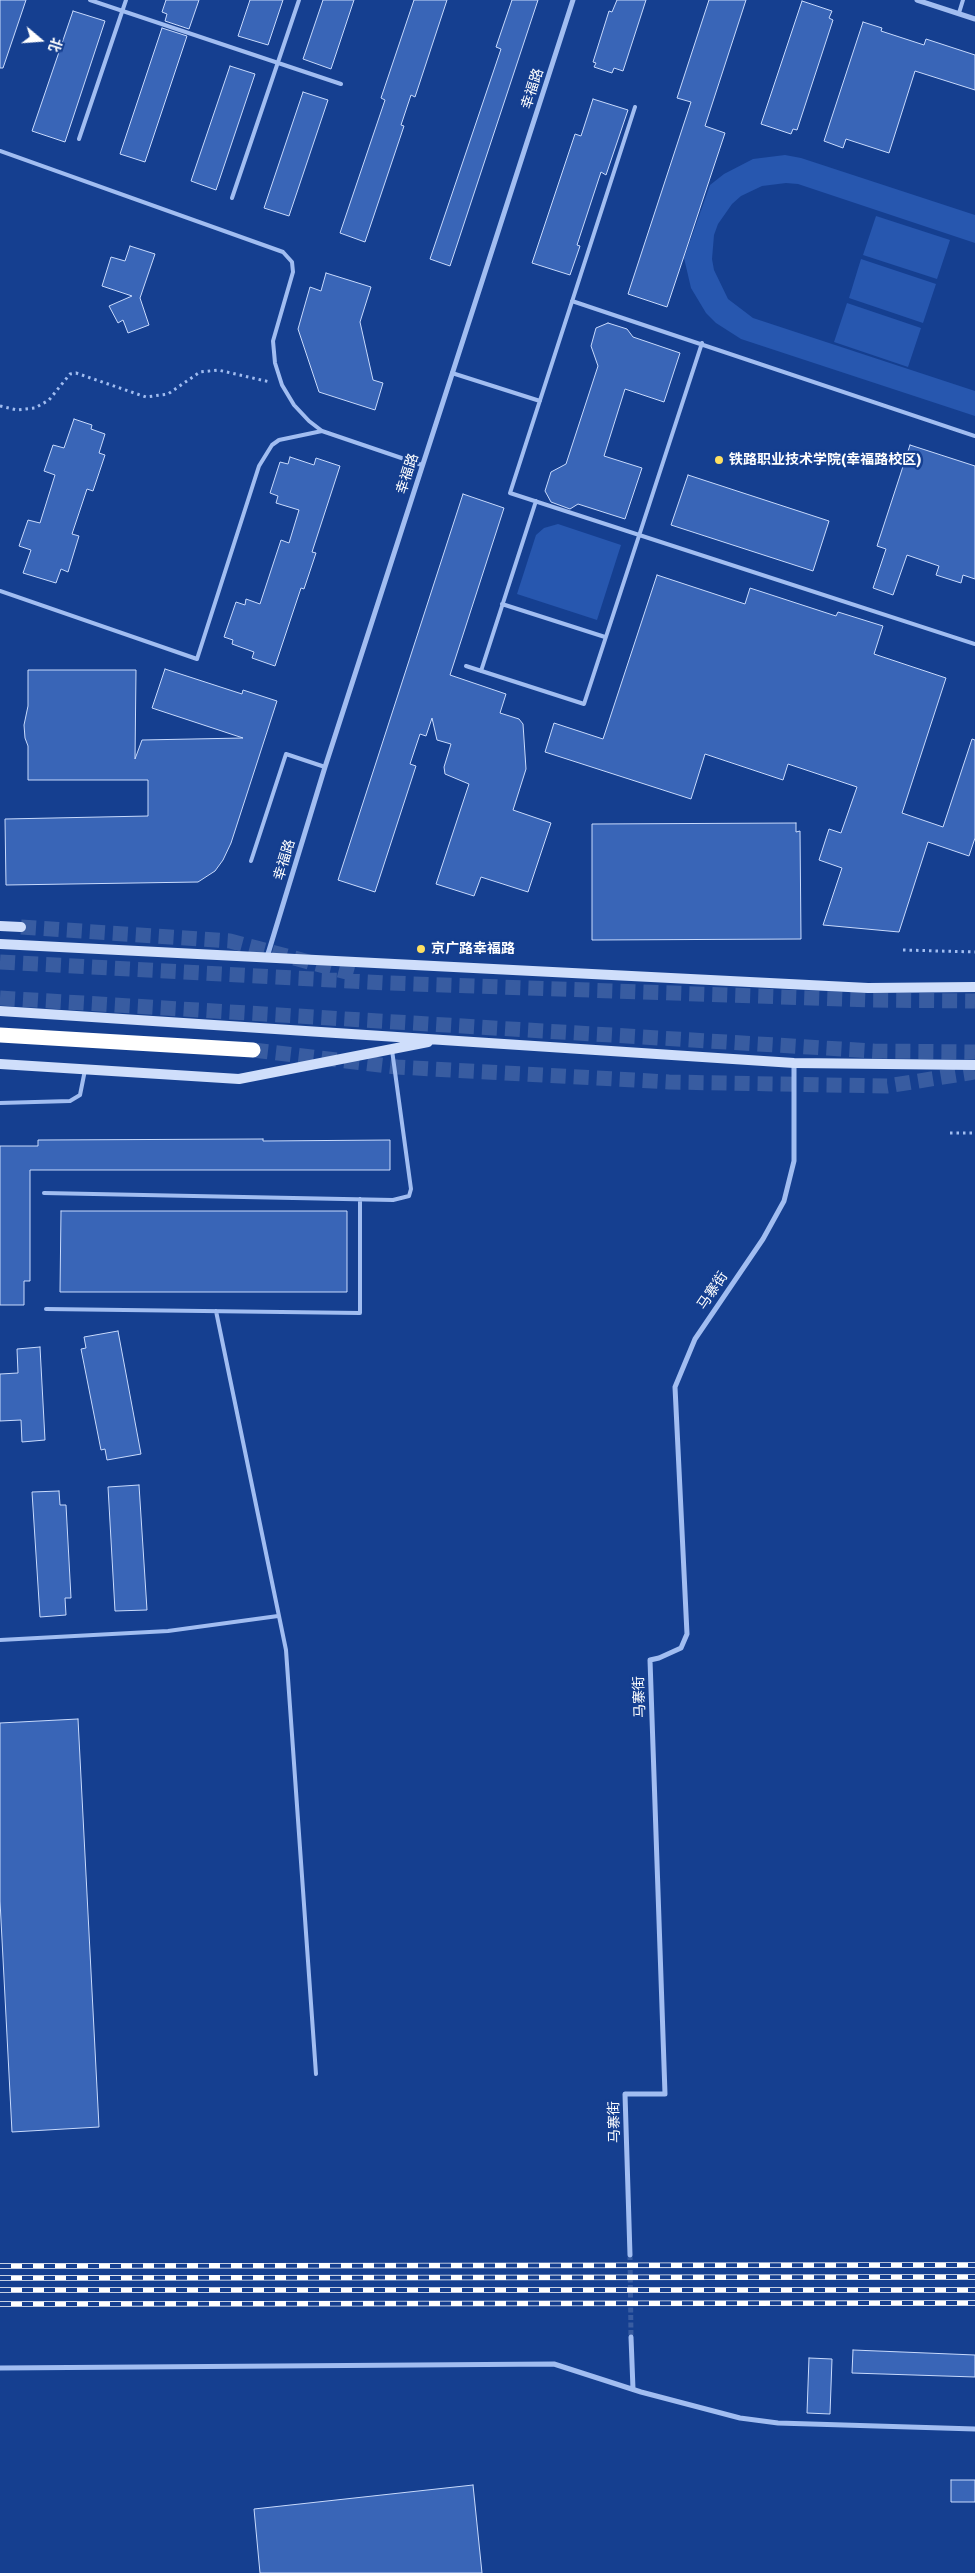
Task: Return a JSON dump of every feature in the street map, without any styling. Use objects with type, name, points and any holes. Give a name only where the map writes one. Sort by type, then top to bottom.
[{"type":"highway","points":[[0,1035],[253,1050]]},
{"type":"main road","points":[[0,926],[21,927]]},
{"type":"main road","points":[[0,944],[868,988],[975,988]]},
{"type":"main road","points":[[0,1011],[794,1063],[975,1065]]},
{"type":"main road","points":[[0,1064],[239,1079],[440,1040]]},
{"type":"street","name":"幸福路","points":[[268,957],[325,767],[573,0]]},
{"type":"street","points":[[917,0],[975,19]]},
{"type":"street","name":"马寨街","points":[[630,2255],[625,2094],[665,2094],[650,1660],[681,1648],[687,1634],[675,1386],[695,1339],[763,1238],[784,1202],[794,1161],[794,1063]]},
{"type":"street","points":[[631,2337],[632,2389]]},
{"type":"street","points":[[0,2368],[554,2364],[632,2389],[740,2418],[778,2423],[975,2429]]},
{"type":"lane","points":[[90,0],[341,84]]},
{"type":"lane","points":[[79,139],[126,0]]},
{"type":"lane","points":[[232,198],[299,0]]},
{"type":"lane","points":[[958,13],[963,0]]},
{"type":"lane","points":[[635,108],[510,493],[975,644]]},
{"type":"lane","points":[[0,150],[282,252],[292,262],[293,272],[273,341],[282,385],[294,405],[309,421],[322,431],[422,465]]},
{"type":"lane","points":[[572,301],[975,436]]},
{"type":"lane","points":[[466,666],[584,704],[702,343]]},
{"type":"lane","points":[[452,373],[540,401]]},
{"type":"lane","points":[[0,591],[197,659],[258,466],[272,445],[279,440],[322,431]]},
{"type":"lane","points":[[481,671],[536,501]]},
{"type":"lane","points":[[502,604],[605,637]]},
{"type":"lane","points":[[251,861],[286,754],[325,767]]},
{"type":"lane","points":[[44,1194],[393,1200],[409,1196],[411,1189],[392,1050]]},
{"type":"lane","points":[[0,1103],[70,1101],[80,1094],[85,1070]]},
{"type":"lane","points":[[46,1310],[360,1313],[360,1199]]},
{"type":"lane","points":[[216,1311],[286,1650],[316,2074]]},
{"type":"lane","points":[[0,1640],[168,1631],[278,1616]]},
{"type":"path","points":[[0,406],[17,410],[35,408],[49,400],[70,374],[76,373],[146,397],[168,394],[200,372],[218,370],[282,385]]},
{"type":"path","points":[[903,950],[975,952]]},
{"type":"path","points":[[950,1133],[975,1133]]},
{"type":"shaded area","points":[[785,155],[801,158],[975,215],[975,243],[798,184],[786,183],[762,186],[741,196],[732,204],[718,224],[714,235],[712,259],[714,270],[728,299],[753,318],[975,391],[975,416],[741,339],[716,323],[706,313],[691,288],[684,258],[710,185],[724,174],[753,159]]},
{"type":"shaded area","points":[[876,216],[950,240],[937,279],[863,255]]},
{"type":"shaded area","points":[[861,259],[936,284],[923,323],[849,298]]},
{"type":"shaded area","points":[[847,303],[921,328],[908,367],[834,342]]},
{"type":"shaded area","points":[[558,524],[621,545],[597,620],[517,594],[536,535],[544,528]]},
{"type":"building","points":[[0,0],[26,0],[3,68],[0,68]]},
{"type":"building","points":[[166,0],[199,0],[189,29],[165,21],[167,14],[162,12]]},
{"type":"building","points":[[250,0],[283,0],[268,45],[238,36]]},
{"type":"building","points":[[323,0],[354,0],[331,69],[303,59]]},
{"type":"building","points":[[414,0],[447,0],[415,97],[411,95],[401,125],[404,126],[365,242],[340,233],[385,100],[381,98]]},
{"type":"building","points":[[512,0],[538,0],[450,266],[430,259],[501,49],[496,47]]},
{"type":"building","points":[[617,0],[646,0],[623,71],[614,68],[612,73],[594,67],[596,63],[593,62],[609,11],[612,12]]},
{"type":"building","points":[[709,0],[746,0],[705,126],[725,133],[667,307],[628,294],[691,102],[677,98]]},
{"type":"building","points":[[802,1],[832,11],[829,18],[833,20],[797,130],[793,129],[791,134],[761,124]]},
{"type":"building","points":[[73,11],[105,21],[65,142],[32,131]]},
{"type":"building","points":[[863,22],[882,28],[881,31],[924,45],[926,39],[975,55],[975,90],[915,71],[889,153],[846,139],[843,148],[824,141]]},
{"type":"building","points":[[162,28],[187,36],[145,162],[120,154]]},
{"type":"building","points":[[230,66],[255,74],[216,190],[191,181]]},
{"type":"building","points":[[303,92],[328,100],[289,216],[264,208]]},
{"type":"building","points":[[593,99],[628,110],[606,175],[601,172],[577,245],[580,246],[570,275],[532,263],[575,134],[581,136]]},
{"type":"building","points":[[130,246],[155,254],[140,298],[149,325],[128,333],[123,320],[118,323],[109,306],[132,296],[102,286],[111,257],[125,261]]},
{"type":"building","points":[[326,273],[371,287],[360,322],[373,380],[383,383],[375,410],[319,392],[298,329],[310,287],[321,291]]},
{"type":"building","points":[[608,323],[627,329],[633,337],[680,353],[664,402],[625,389],[604,456],[642,468],[625,519],[578,504],[570,509],[551,502],[545,491],[551,472],[566,464],[598,366],[591,346],[596,328]]},
{"type":"building","points":[[74,419],[92,425],[91,429],[105,434],[99,453],[105,455],[93,491],[87,489],[72,534],[79,536],[68,572],[61,569],[56,583],[23,573],[31,550],[19,546],[28,520],[40,523],[55,475],[44,471],[53,445],[64,448]]},
{"type":"building","points":[[910,445],[975,466],[975,579],[963,575],[961,583],[936,575],[939,566],[907,555],[893,595],[873,588],[886,549],[877,546]]},
{"type":"building","points":[[290,457],[314,465],[316,458],[340,466],[312,552],[316,553],[304,589],[301,588],[275,666],[252,658],[254,652],[232,644],[233,640],[224,637],[236,602],[245,605],[246,599],[260,604],[281,540],[289,543],[299,510],[276,503],[278,496],[270,493],[280,462],[288,464]]},
{"type":"building","points":[[688,475],[829,521],[813,571],[671,525]]},
{"type":"building","points":[[463,494],[504,508],[450,675],[506,694],[500,713],[519,719],[523,724],[526,769],[513,810],[551,823],[528,892],[481,877],[474,896],[436,884],[469,784],[445,774],[444,767],[451,744],[437,740],[432,718],[426,736],[420,734],[410,764],[416,766],[375,892],[338,880]]},
{"type":"building","points":[[657,575],[745,604],[750,588],[836,616],[838,612],[883,626],[874,654],[946,678],[902,813],[943,827],[972,739],[975,740],[975,838],[969,856],[928,842],[899,932],[823,925],[842,868],[819,860],[829,829],[841,833],[857,787],[788,764],[783,780],[705,754],[691,799],[545,752],[554,723],[603,739]]},
{"type":"building","points":[[165,669],[242,694],[243,690],[277,701],[231,843],[215,871],[198,882],[6,885],[5,819],[148,816],[148,780],[28,780],[28,746],[24,725],[28,706],[28,670],[136,670],[135,759],[142,740],[243,738],[152,708]]},
{"type":"building","points":[[796,823],[796,832],[800,831],[801,939],[592,940],[592,824]]},
{"type":"building","points":[[263,1139],[263,1141],[390,1140],[390,1170],[30,1170],[30,1281],[24,1281],[24,1305],[0,1305],[0,1146],[38,1146],[38,1140]]},
{"type":"building","points":[[61,1211],[347,1211],[347,1292],[60,1292]]},
{"type":"building","points":[[118,1331],[141,1454],[107,1460],[105,1449],[101,1450],[81,1349],[86,1348],[84,1337]]},
{"type":"building","points":[[40,1347],[45,1440],[22,1442],[21,1420],[0,1421],[0,1374],[18,1373],[17,1349]]},
{"type":"building","points":[[139,1485],[147,1610],[115,1611],[108,1487]]},
{"type":"building","points":[[59,1491],[60,1505],[66,1505],[71,1598],[65,1598],[66,1615],[40,1617],[32,1492]]},
{"type":"building","points":[[78,1719],[99,2127],[12,2132],[0,1901],[0,1723]]},
{"type":"building","points":[[853,2350],[975,2355],[975,2377],[852,2373]]},
{"type":"building","points":[[809,2358],[832,2359],[830,2414],[807,2413]]},
{"type":"building","points":[[951,2480],[975,2480],[975,2502],[951,2502]]},
{"type":"building","points":[[473,2485],[482,2573],[260,2573],[254,2509]]},
{"type":"tunnel","points":[[21,927],[230,941],[358,975]]},
{"type":"tunnel","points":[[0,962],[388,983],[869,1000],[975,1001]]},
{"type":"tunnel","points":[[0,998],[874,1051],[975,1052]]},
{"type":"tunnel","points":[[253,1050],[397,1067],[669,1082],[887,1086],[975,1072]]},
{"type":"tunnel","points":[[630,2255],[631,2337]]},
{"type":"railway","points":[[0,2266],[975,2265]]},
{"type":"railway","points":[[0,2278],[975,2277]]},
{"type":"railway","points":[[0,2290],[975,2290]]},
{"type":"railway","points":[[0,2304],[975,2303]]},
{"type":"place","name":"铁路职业技术学院(幸福路校区)","points":[[719,460]]},
{"type":"place","name":"京广路幸福路","points":[[421,949]]}]
